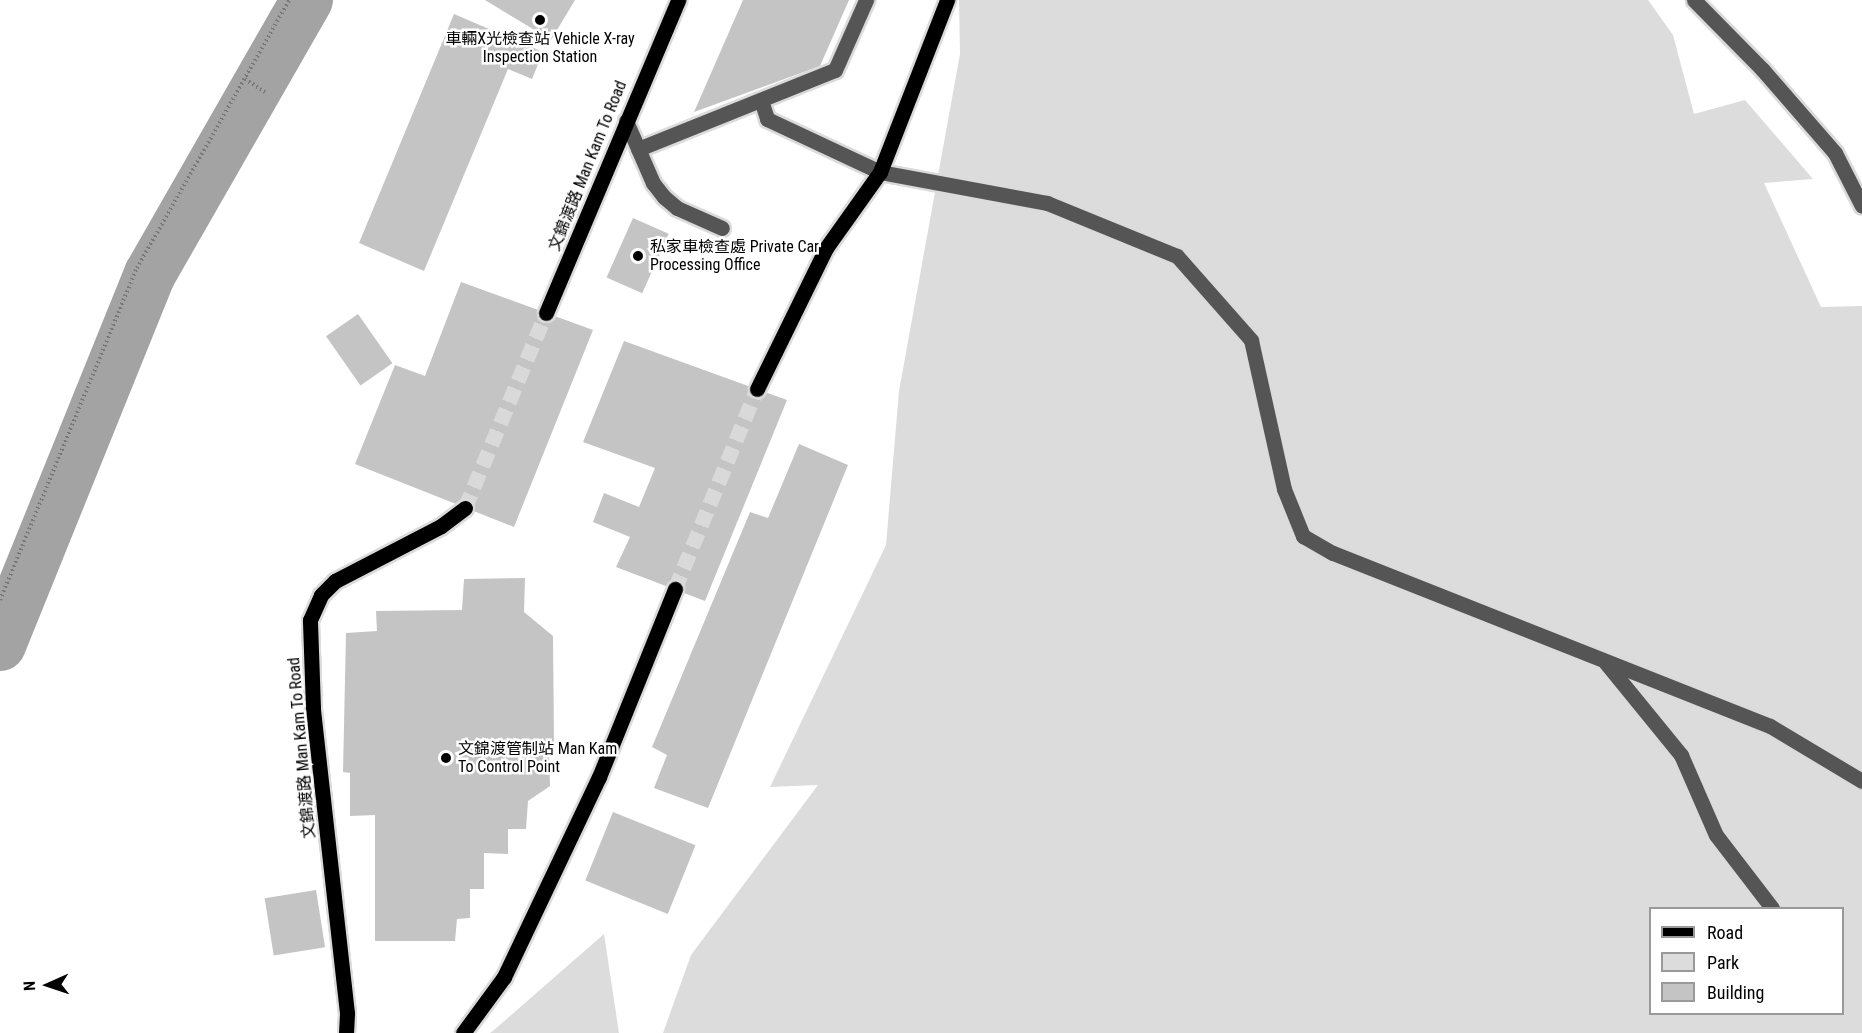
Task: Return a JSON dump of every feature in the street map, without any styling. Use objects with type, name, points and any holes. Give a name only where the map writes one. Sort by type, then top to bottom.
[{"type":"main road","name":"文錦渡路 Man Kam To Road","points":[[546,313],[678,0]]},
{"type":"main road","points":[[757,390],[826,248],[879,172],[947,0]]},
{"type":"main road","name":"文錦渡路 Man Kam To Road","points":[[346,1033],[347,1013],[313,708],[310,620],[321,595],[335,581],[441,526],[465,508]]},
{"type":"main road","points":[[463,1033],[504,977],[599,777],[675,590]]},
{"type":"street","points":[[638,149],[835,70],[866,0]]},
{"type":"street","points":[[1694,0],[1762,69],[1834,153],[1862,206]]},
{"type":"street","points":[[760,100],[767,119],[879,172],[1047,203],[1177,256],[1251,340],[1284,489],[1303,536],[1333,553],[1770,726],[1862,781]]},
{"type":"street","points":[[626,121],[653,183],[663,197],[677,208],[722,228]]},
{"type":"street","points":[[1604,660],[1681,755],[1716,835],[1770,907]]},
{"type":"path","points":[[0,600],[137,268],[289,0]]},
{"type":"path","points":[[245,79],[265,92]]},
{"type":"green space","points":[[959,0],[1648,0],[1673,35],[1694,114],[1745,100],[1813,179],[1764,183],[1821,307],[1862,306],[1862,1033],[663,1033],[691,955],[818,785],[770,787],[886,545],[899,391],[960,54]]},
{"type":"green space","points":[[604,934],[619,1033],[490,1033],[494,1030]]},
{"type":"building","name":"車輛X光檢查站 Vehicle X-ray Inspection Station","points":[[485,0],[575,0],[551,40]]},
{"type":"building","points":[[743,0],[849,0],[820,66],[694,112]]},
{"type":"building","points":[[454,14],[543,52],[532,79],[508,69],[424,271],[359,243]]},
{"type":"building","name":"私家車檢查處 Private Car Processing Office","points":[[633,218],[669,234],[642,293],[607,277]]},
{"type":"building","points":[[461,282],[593,330],[514,527],[355,464],[395,365],[425,376]]},
{"type":"building","points":[[358,314],[392,363],[360,386],[326,336]]},
{"type":"building","points":[[624,341],[787,400],[705,601],[616,567],[630,537],[593,522],[604,493],[639,507],[655,468],[583,442]]},
{"type":"building","points":[[799,444],[848,465],[708,808],[654,788],[667,755],[652,747],[750,512],[768,518]]},
{"type":"building","name":"文錦渡管制站 Man Kam To Control Point","points":[[525,578],[524,612],[553,636],[554,743],[549,744],[550,786],[528,801],[526,829],[508,829],[508,854],[484,853],[484,889],[470,889],[470,918],[457,919],[455,941],[375,941],[375,815],[350,816],[350,773],[343,772],[346,633],[377,631],[376,611],[462,610],[464,579]]},
{"type":"building","points":[[613,812],[696,845],[668,914],[585,881]]},
{"type":"building","points":[[316,890],[325,947],[274,955],[265,898]]},
{"type":"waterway","points":[[0,645],[150,274],[307,0]]},
{"type":"tunnel","points":[[465,508],[546,313]]},
{"type":"tunnel","points":[[675,589],[757,389]]},
{"type":"place","name":"車輛X光檢查站 Vehicle X-ray Inspection Station","points":[[540,20]]},
{"type":"place","name":"私家車檢查處 Private Car Processing Office","points":[[638,256]]},
{"type":"place","name":"文錦渡管制站 Man Kam To Control Point","points":[[446,758]]}]
